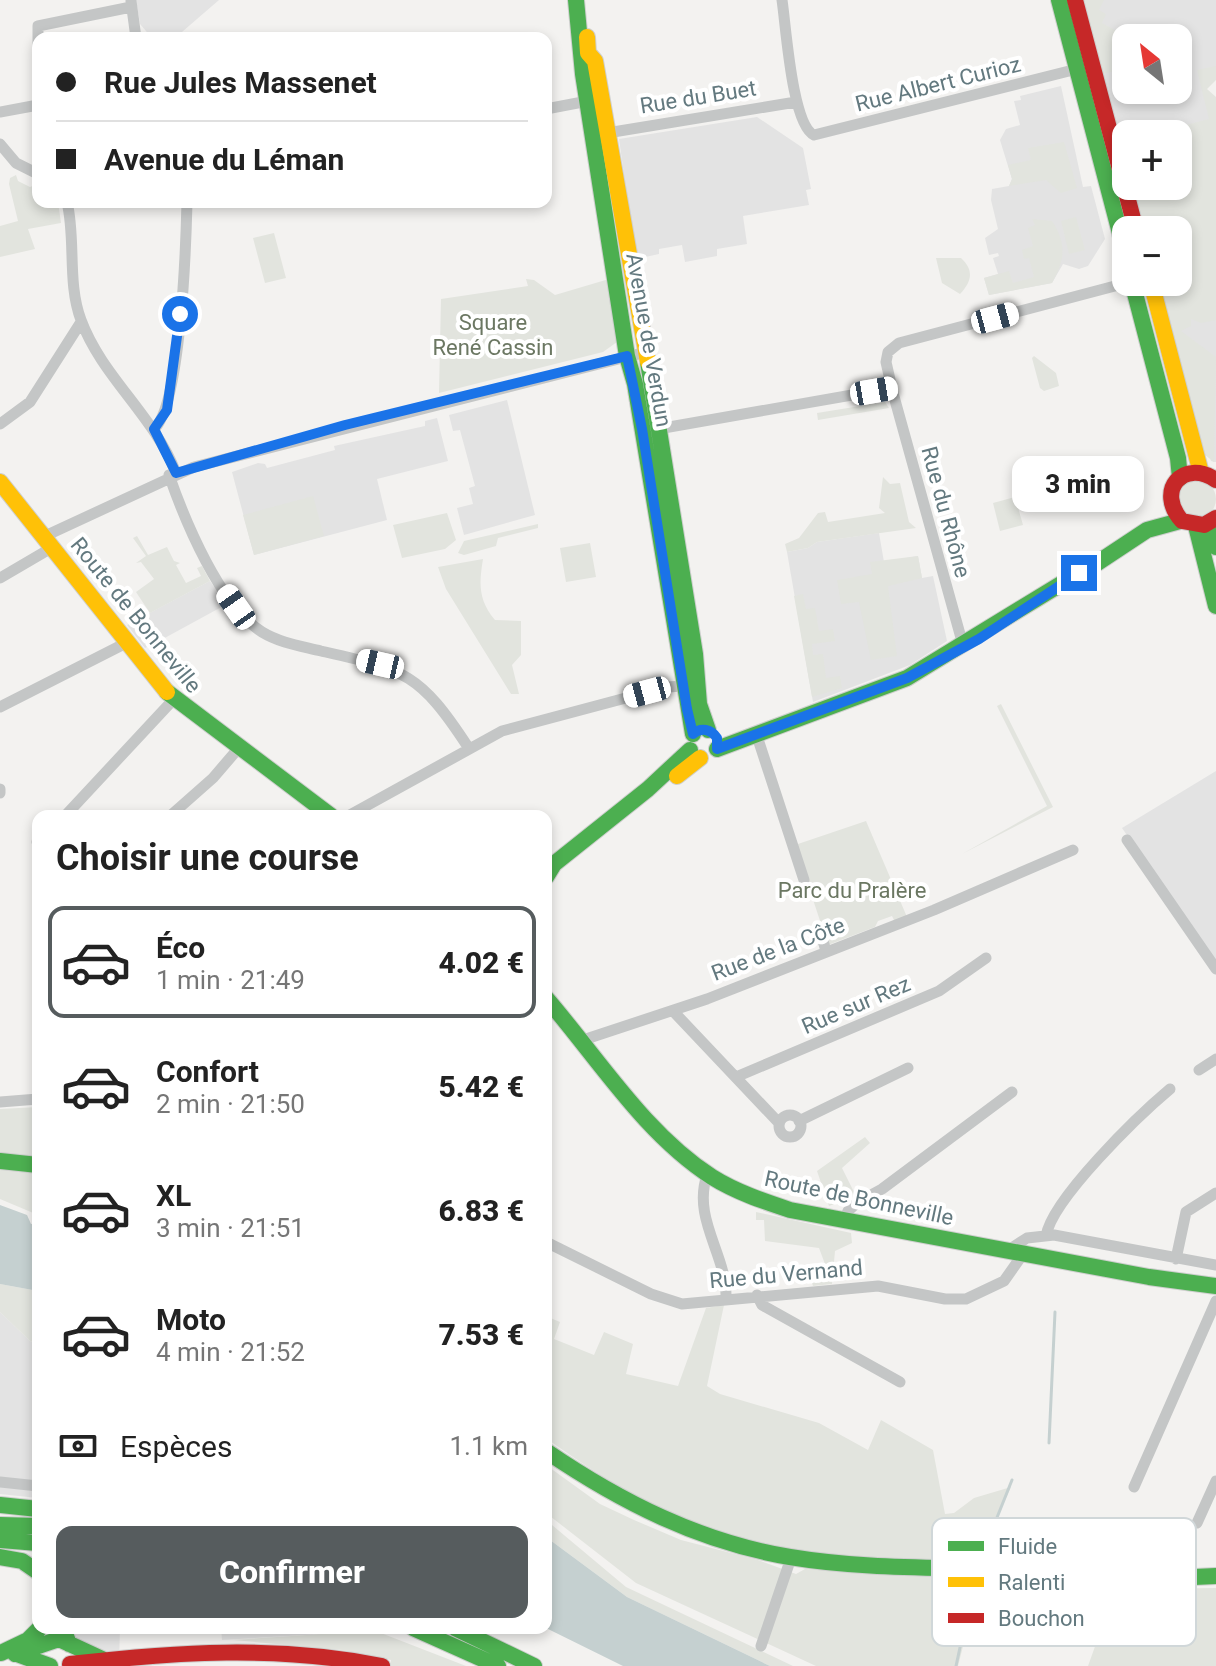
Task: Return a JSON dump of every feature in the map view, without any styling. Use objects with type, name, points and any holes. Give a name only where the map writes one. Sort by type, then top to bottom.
[{"type":"main road","name":"Avenue de Verdun","points":[[579,0],[588,101],[627,356],[635,384],[684,686],[704,743]]},
{"type":"main road","name":"Avenue de Verdun","points":[[579,0],[588,53],[595,61],[646,352],[695,654],[704,743]]},
{"type":"main road","points":[[1059,0],[1085,69],[1132,216]]},
{"type":"main road","points":[[1075,0],[1085,69],[1117,216]]},
{"type":"main road","points":[[552,868],[704,743],[756,733],[879,690],[979,639],[1147,530],[1170,501],[1173,487],[1180,478],[1178,458],[1135,296]]},
{"type":"main road","points":[[1156,296],[1208,476],[1180,478]]},
{"type":"main road","name":"Route de Bonneville","points":[[0,482],[173,700],[322,810]]},
{"type":"main road","points":[[1170,501],[1201,522],[1216,547]]},
{"type":"main road","points":[[1147,530],[1201,522]]},
{"type":"main road","points":[[1201,522],[1216,606]]},
{"type":"main road","name":"Route de Bonneville","points":[[552,1005],[647,1122],[674,1150],[707,1175],[772,1206],[1149,1277],[1216,1286]]},
{"type":"main road","points":[[0,1161],[32,1164]]},
{"type":"main road","name":"Route de Bonneville","points":[[1149,1277],[1216,1295]]},
{"type":"main road","points":[[552,1455],[593,1483],[653,1515],[726,1543],[791,1558],[932,1567]]},
{"type":"main road","points":[[0,1505],[32,1508]]},
{"type":"main road","points":[[0,1525],[32,1526]]},
{"type":"main road","points":[[0,1540],[32,1544]]},
{"type":"main road","points":[[0,1547],[32,1545]]},
{"type":"main road","points":[[0,1557],[22,1561],[32,1568]]},
{"type":"main road","points":[[1196,1575],[1216,1576]]},
{"type":"main road","points":[[426,1634],[498,1666]]},
{"type":"main road","points":[[467,1634],[534,1666]]},
{"type":"main road","points":[[48,1635],[44,1652],[49,1665]]},
{"type":"main road","points":[[5,1653],[28,1640],[48,1635],[68,1639],[105,1660]]},
{"type":"main road","points":[[68,1639],[73,1656],[68,1665]]},
{"type":"main road","points":[[68,1665],[183,1653],[276,1652],[339,1657],[382,1666]]},
{"type":"main road","points":[[5,1653],[49,1665]]},
{"type":"street","points":[[782,0],[796,102]]},
{"type":"street","points":[[37,32],[40,24],[131,3],[135,32]]},
{"type":"street","name":"Rue Albert Curioz","points":[[796,102],[809,133],[823,135],[1085,69]]},
{"type":"street","points":[[552,108],[588,101]]},
{"type":"street","name":"Rue du Buet","points":[[607,133],[796,102]]},
{"type":"street","points":[[0,112],[32,106]]},
{"type":"street","points":[[0,144],[16,163],[32,171]]},
{"type":"street","points":[[68,208],[81,322],[102,362],[154,429],[207,560],[251,624],[276,640],[402,672],[424,690],[468,747]]},
{"type":"street","points":[[154,429],[167,410],[174,364],[185,273],[187,208]]},
{"type":"street","name":"Rue du Rhône","points":[[966,643],[886,359],[896,344],[1112,289]]},
{"type":"street","points":[[0,424],[28,405],[81,322]]},
{"type":"street","points":[[0,578],[49,542],[172,474],[345,425],[646,352]]},
{"type":"street","points":[[658,429],[892,388]]},
{"type":"street","points":[[0,707],[128,642]]},
{"type":"street","points":[[358,810],[468,747],[520,725],[667,687],[684,686]]},
{"type":"street","points":[[71,810],[173,700]]},
{"type":"street","points":[[756,733],[804,880]]},
{"type":"street","points":[[177,810],[213,778],[237,750]]},
{"type":"street","points":[[1127,840],[1216,969]]},
{"type":"street","name":"Rue de la Côte","points":[[583,1040],[673,1011],[934,910],[1073,850]]},
{"type":"street","points":[[820,931],[826,951]]},
{"type":"street","name":"Rue sur Rez","points":[[736,1077],[939,991],[986,958]]},
{"type":"street","points":[[673,1011],[779,1123],[781,1133],[790,1137],[799,1132],[799,1121]]},
{"type":"street","points":[[1199,1070],[1216,1059]]},
{"type":"street","points":[[799,1121],[908,1068]]},
{"type":"street","points":[[1022,1254],[1044,1237],[1054,1213],[1074,1186],[1170,1089]]},
{"type":"street","points":[[845,1220],[848,1211],[858,1202],[882,1189],[1012,1092]]},
{"type":"street","points":[[0,1102],[32,1099]]},
{"type":"street","points":[[779,1123],[789,1115],[799,1121]]},
{"type":"street","points":[[707,1175],[704,1214],[725,1280],[726,1297]]},
{"type":"street","points":[[1176,1259],[1186,1212],[1216,1193]]},
{"type":"street","points":[[1022,1254],[1024,1239],[1064,1236],[1216,1265]]},
{"type":"street","name":"Rue du Vernand","points":[[552,1246],[578,1261],[671,1302],[690,1304],[726,1297],[882,1286],[945,1299],[966,1299],[1004,1281],[1022,1254]]},
{"type":"street","points":[[757,1295],[762,1305],[900,1382]]},
{"type":"street","points":[[1134,1487],[1216,1301]]},
{"type":"street","points":[[1197,1523],[1216,1481]]},
{"type":"street","points":[[0,1485],[32,1488]]},
{"type":"street","points":[[761,1646],[791,1558]]},
{"type":"shaded area","points":[[136,0],[219,0],[182,32],[147,32],[140,24]]},
{"type":"shaded area","points":[[1083,0],[1216,0],[1216,69],[1203,82],[1216,118],[1192,124],[1192,120],[1114,120]]},
{"type":"shaded area","points":[[1061,86],[1083,187],[1091,186],[1105,239],[1088,266],[1079,269],[1063,264],[1052,283],[989,295],[984,278],[998,274],[993,258],[999,256],[998,253],[989,255],[985,238],[998,229],[991,200],[992,189],[1009,186],[1012,179],[1000,140],[1006,129],[1020,125],[1014,101],[1021,100],[1020,96]]},
{"type":"shaded area","points":[[757,117],[803,148],[811,189],[806,190],[809,205],[743,216],[747,244],[717,249],[717,256],[685,262],[682,245],[659,249],[659,254],[636,259],[619,139]]},
{"type":"shaded area","points":[[1216,298],[1214,462],[1211,461],[1182,368],[1180,314]]},
{"type":"shaded area","points":[[507,400],[535,515],[464,535],[457,508],[473,504],[469,488],[475,486],[460,430],[453,431],[449,415]]},
{"type":"shaded area","points":[[437,418],[448,461],[377,479],[387,520],[254,555],[232,472],[258,463],[265,464],[267,468],[335,450],[334,446],[425,426],[425,421]]},
{"type":"shaded area","points":[[879,533],[884,562],[918,556],[922,578],[933,576],[947,641],[910,665],[813,702],[787,552],[808,548],[817,542]]},
{"type":"shaded area","points":[[210,581],[227,604],[161,640],[145,648],[127,625]]},
{"type":"shaded area","points":[[1216,771],[1216,964],[1122,828]]},
{"type":"shaded area","points":[[0,1205],[27,1215],[32,1224],[32,1290],[0,1284]]},
{"type":"shaded area","points":[[0,1312],[32,1342],[32,1497],[0,1494]]},
{"type":"shaded area","points":[[552,1541],[627,1597],[770,1666],[623,1666],[552,1631]]},
{"type":"shaded area","points":[[74,1634],[120,1634],[119,1662],[92,1666]]},
{"type":"shaded area","points":[[222,1634],[322,1634],[222,1640]]},
{"type":"green space","points":[[1083,0],[1104,0],[1099,10],[1106,14],[1102,23],[1112,28],[1112,72],[1103,74]]},
{"type":"green space","points":[[1216,66],[1216,80],[1207,89],[1216,97],[1216,320],[1201,323],[1191,319],[1191,326],[1181,331],[1216,357],[1214,462],[1205,455],[1160,296],[1192,296],[1192,216],[1139,216],[1135,200],[1192,200],[1192,123],[1209,119],[1197,70]]},
{"type":"green space","points":[[1064,142],[1077,188],[1061,193],[1046,180],[1009,186],[1012,179],[1008,165],[1031,160],[1028,148]]},
{"type":"green space","points":[[16,175],[18,181],[32,186],[32,208],[59,208],[61,223],[28,229],[35,249],[0,257],[0,226],[18,221],[10,178]]},
{"type":"green space","points":[[1076,217],[1085,250],[1069,254],[1061,221]]},
{"type":"green space","points":[[1032,219],[1052,221],[1060,237],[1062,259],[1052,283],[989,295],[984,278],[1009,271],[1013,283],[1034,277],[1029,258],[1024,259],[1022,250],[1033,246],[1028,228],[1035,225]]},
{"type":"green space","points":[[274,233],[286,278],[265,283],[253,238]]},
{"type":"green space","points":[[936,258],[961,258],[968,267],[970,276],[960,294],[942,283]]},
{"type":"green space","name":"Square René Cassin","points":[[526,279],[534,280],[555,295],[609,279],[617,342],[603,352],[439,393],[441,299],[528,286]]},
{"type":"green space","points":[[1034,356],[1056,373],[1059,386],[1044,391],[1040,388]]},
{"type":"green space","points":[[885,402],[889,408],[818,420],[817,413]]},
{"type":"green space","points":[[883,477],[890,484],[900,483],[909,522],[916,528],[817,542],[808,548],[787,552],[785,544],[799,538],[818,513],[825,512],[828,522],[885,513],[879,508]]},
{"type":"green space","points":[[1197,480],[1211,485],[1216,499],[1211,513],[1197,518],[1183,513],[1178,499],[1183,485]]},
{"type":"green space","points":[[313,496],[324,536],[254,555],[243,515]]},
{"type":"green space","points":[[1015,497],[1023,525],[1000,531],[993,503]]},
{"type":"green space","points":[[447,513],[456,540],[445,549],[402,558],[393,525]]},
{"type":"green space","points":[[538,524],[538,528],[498,538],[496,546],[464,555],[458,553],[464,541]]},
{"type":"green space","points":[[137,536],[148,555],[167,547],[174,561],[180,563],[176,565],[186,583],[201,576],[197,568],[202,566],[210,581],[150,613],[136,592],[154,579],[141,562],[136,563],[146,556],[133,538]]},
{"type":"green space","points":[[590,543],[596,577],[566,582],[560,548]]},
{"type":"green space","points":[[918,556],[922,578],[888,586],[897,656],[871,660],[859,602],[841,604],[837,580],[872,574],[870,562]]},
{"type":"green space","points":[[483,559],[481,591],[489,613],[495,620],[521,621],[521,655],[512,665],[519,694],[511,694],[446,589],[438,567]]},
{"type":"green space","points":[[803,594],[806,609],[815,608],[819,631],[833,629],[835,641],[812,644],[813,655],[823,654],[826,678],[840,676],[842,688],[812,697],[794,596]]},
{"type":"green space","points":[[1001,704],[1053,807],[962,854],[1047,806],[997,706]]},
{"type":"green space","name":"Parc du Pralère","points":[[866,821],[907,917],[895,922],[892,916],[878,921],[875,927],[828,945],[795,845]]},
{"type":"green space","points":[[32,1107],[32,1157],[0,1154],[0,1109]]},
{"type":"green space","points":[[865,1137],[870,1143],[842,1168],[856,1196],[829,1206],[817,1171]]},
{"type":"green space","points":[[0,1169],[32,1172],[32,1212],[0,1199]]},
{"type":"green space","points":[[756,1212],[851,1233],[852,1243],[835,1251],[832,1284],[813,1286],[808,1271],[825,1264],[819,1248],[765,1241],[764,1220],[756,1220]]},
{"type":"green space","points":[[0,1284],[32,1290],[32,1342],[30,1341],[0,1312]]},
{"type":"green space","points":[[724,1305],[707,1386],[720,1394],[819,1423],[868,1450],[881,1420],[933,1450],[945,1514],[954,1513],[974,1498],[1011,1487],[997,1518],[932,1518],[932,1559],[780,1547],[724,1533],[670,1512],[619,1486],[552,1442],[552,1319],[560,1322],[554,1339],[594,1355],[604,1332],[633,1344],[626,1374],[678,1386],[706,1308]]},
{"type":"green space","points":[[552,1469],[600,1504],[634,1520],[681,1540],[758,1560],[796,1574],[805,1569],[932,1576],[932,1646],[963,1646],[958,1666],[816,1666],[636,1583],[552,1518]]},
{"type":"green space","points":[[552,1525],[626,1587],[793,1666],[770,1666],[627,1597],[552,1541]]},
{"type":"green space","points":[[1196,1588],[1216,1588],[1216,1666],[1088,1666],[1095,1646],[1196,1646]]},
{"type":"green space","points":[[321,1634],[383,1634],[466,1666],[390,1666],[391,1660],[342,1650],[233,1640]]},
{"type":"waterway","points":[[1049,1443],[1055,1312]]},
{"type":"waterway","points":[[997,1518],[1012,1480]]},
{"type":"waterway","points":[[956,1666],[960,1646]]},
{"type":"traffic: fast","points":[[576,0],[583,74],[627,356],[635,384],[693,734]]},
{"type":"traffic: fast","points":[[1059,0],[1116,216]]},
{"type":"traffic: fast","points":[[1136,296],[1178,458],[1180,478]]},
{"type":"traffic: fast","points":[[648,362],[695,654],[699,704],[708,730]]},
{"type":"traffic: fast","points":[[1073,579],[1147,530],[1180,521]]},
{"type":"traffic: fast","points":[[1211,522],[1216,547]]},
{"type":"traffic: fast","points":[[1196,526],[1216,606]]},
{"type":"traffic: fast","points":[[717,749],[907,678],[1079,573]]},
{"type":"traffic: fast","points":[[167,692],[323,810]]},
{"type":"traffic: fast","points":[[552,867],[648,789],[690,750]]},
{"type":"traffic: fast","points":[[552,1005],[623,1094],[665,1139],[712,1177],[740,1192],[790,1210],[1149,1277],[1216,1286]]},
{"type":"traffic: fast","points":[[0,1161],[32,1164]]},
{"type":"traffic: fast","points":[[552,1455],[662,1518],[724,1541],[790,1557],[844,1564],[932,1568]]},
{"type":"traffic: fast","points":[[0,1505],[32,1508]]},
{"type":"traffic: fast","points":[[0,1525],[32,1526]]},
{"type":"traffic: fast","points":[[0,1540],[32,1543]]},
{"type":"traffic: fast","points":[[0,1557],[22,1561],[32,1568]]},
{"type":"traffic: fast","points":[[1196,1577],[1216,1576]]},
{"type":"traffic: fast","points":[[1,1653],[34,1634]]},
{"type":"traffic: fast","points":[[65,1634],[69,1644]]},
{"type":"traffic: fast","points":[[426,1634],[498,1666]]},
{"type":"traffic: fast","points":[[467,1634],[534,1666]]},
{"type":"traffic: fast","points":[[15,1654],[59,1639],[102,1659]]},
{"type":"traffic: fast","points":[[17,1654],[50,1666]]},
{"type":"traffic: slow","points":[[587,37],[588,53],[595,61],[648,362]]},
{"type":"traffic: slow","points":[[1155,296],[1201,473]]},
{"type":"traffic: slow","points":[[0,482],[167,692]]},
{"type":"traffic: slow","points":[[677,776],[700,758]]},
{"type":"traffic: jam","points":[[1075,0],[1132,216]]},
{"type":"traffic: jam","points":[[1216,480],[1204,474],[1184,475],[1176,481],[1171,499],[1182,521],[1204,525],[1216,518]]},
{"type":"traffic: jam","points":[[70,1664],[148,1656],[265,1653],[343,1659],[382,1666]]},
{"type":"route","points":[[180,314],[167,410],[164,419],[154,429],[176,473],[345,425],[627,356],[635,384],[687,709],[693,734],[705,729],[710,731],[717,738],[717,749],[907,678],[970,641],[979,639],[1070,582],[1079,573]]}]
